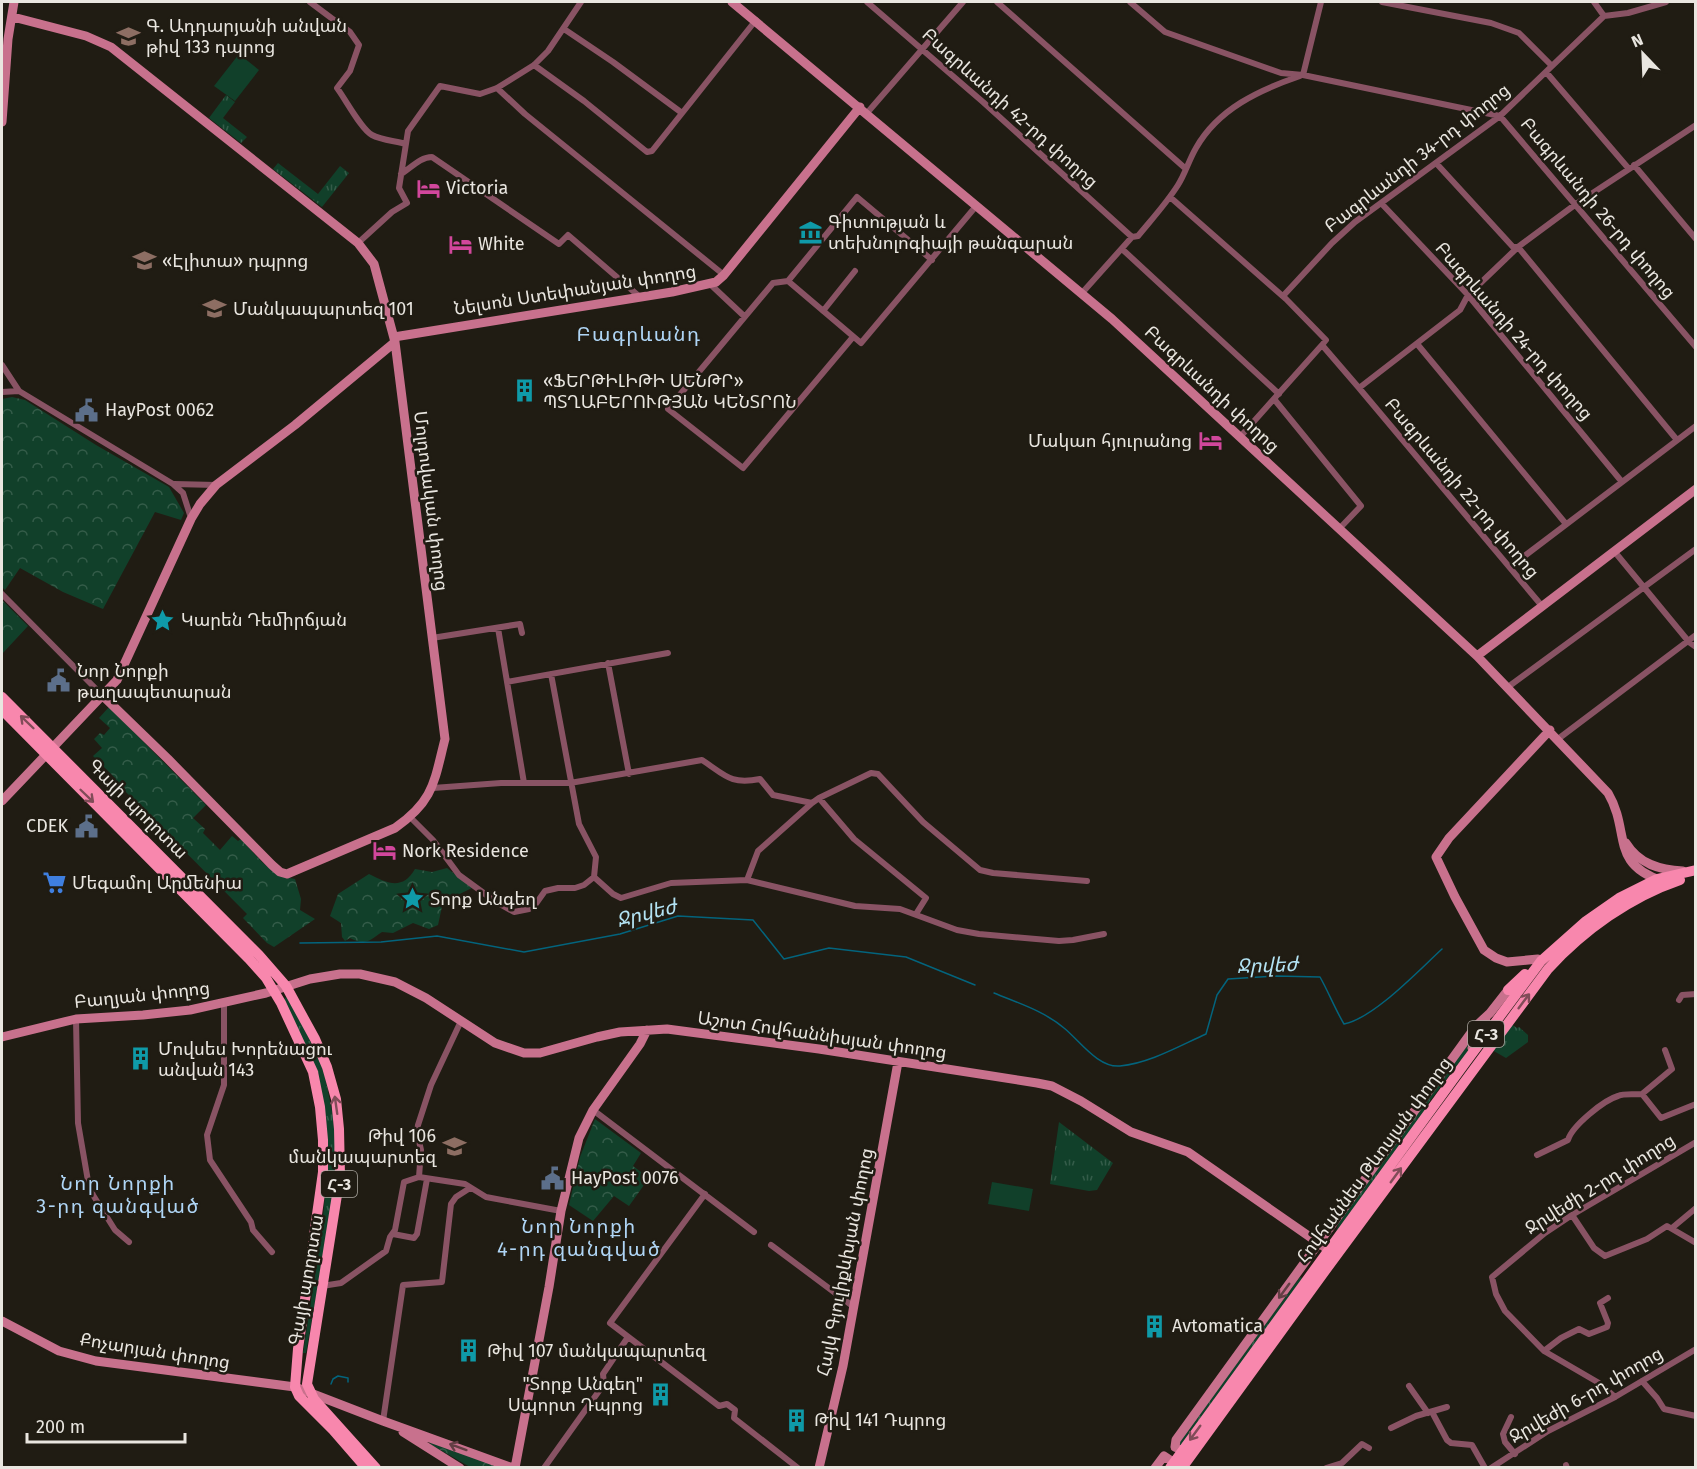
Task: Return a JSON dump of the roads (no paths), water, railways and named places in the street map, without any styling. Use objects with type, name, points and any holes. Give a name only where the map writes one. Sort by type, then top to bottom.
[{"type":"main road","name":"Գայի պողոտա","points":[[2,697],[49,752],[266,978],[313,1072],[323,1140],[323,1172],[298,1349],[295,1387]]},
{"type":"main road","name":"Գայի պողոտա","points":[[2,710],[49,752],[259,955],[285,986],[315,1040],[327,1067],[336,1099],[340,1176],[307,1377],[309,1392]]},
{"type":"main road","name":"Հովհաննես Թևոսյան փողոց","points":[[1179,1460],[1567,943],[1619,898],[1657,879],[1691,874]]},
{"type":"main road","name":"Հովհաննես Թևոսյան փողոց","points":[[1333,1253],[1465,1063],[1540,962],[1634,900],[1691,874]]},
{"type":"main road","points":[[1508,990],[1540,962]]},
{"type":"main road","points":[[295,1387],[298,1396],[366,1467]]},
{"type":"main road","points":[[309,1392],[376,1467]]},
{"type":"street","points":[[13,17],[14,2]]},
{"type":"street","points":[[2,122],[5,41],[20,2]]},
{"type":"street","points":[[310,2],[350,32],[359,45],[350,71],[337,88],[357,116],[360,125],[373,135],[406,144]]},
{"type":"street","points":[[358,243],[392,212],[407,203],[399,188],[408,131],[440,86],[480,94],[497,88],[534,65],[548,51],[581,2]]},
{"type":"street","name":"Բագրևանդի 42-րդ փողոց","points":[[867,2],[1132,237]]},
{"type":"street","points":[[863,110],[963,2]]},
{"type":"street","points":[[997,2],[1186,169]]},
{"type":"street","points":[[1130,2],[1165,32],[1281,73],[1303,75],[1500,116]]},
{"type":"street","points":[[1303,75],[1321,2]]},
{"type":"street","points":[[1382,2],[1491,23],[1519,33],[1552,66]]},
{"type":"street","points":[[1594,2],[1604,16],[1628,13],[1666,2]]},
{"type":"street","name":"Բագրևանդի փողոց","points":[[738,3],[1082,293],[1477,657],[1550,730],[1608,793],[1616,806],[1625,852],[1630,861],[1648,876],[1670,884]]},
{"type":"street","name":"Բագրևանդի 34-րդ փողոց","points":[[1283,296],[1332,243],[1355,222],[1500,116],[1604,16]]},
{"type":"street","name":"Մոլդովական փողոց","points":[[13,17],[86,36],[111,46],[358,243],[374,264],[394,339],[445,739],[433,788],[411,817],[395,828],[287,874],[280,872],[103,696]]},
{"type":"street","points":[[534,65],[585,101],[647,152],[652,152],[756,20]]},
{"type":"street","points":[[564,29],[614,62],[682,113]]},
{"type":"street","points":[[1546,72],[1695,239]]},
{"type":"street","points":[[1082,293],[1132,237],[1138,236],[1170,197],[1196,147],[1230,109],[1258,92],[1303,75]]},
{"type":"street","points":[[497,88],[525,114],[724,275]]},
{"type":"street","name":"Նելսոն Ստեփանյան փողոց","points":[[394,339],[716,282],[863,110]]},
{"type":"street","name":"Բագրևանդի 26-րդ փողոց","points":[[1500,116],[1695,347]]},
{"type":"street","points":[[1359,388],[1418,345],[1460,310],[1468,295],[1518,247],[1576,204],[1695,125]]},
{"type":"street","points":[[401,174],[414,167],[424,157],[432,157],[560,244],[568,235],[640,297]]},
{"type":"street","points":[[1436,163],[1513,247],[1518,247],[1677,440]]},
{"type":"street","points":[[853,337],[743,468],[668,409],[773,283],[788,281],[857,197],[933,260]]},
{"type":"street","points":[[1170,197],[1283,296]]},
{"type":"street","name":"Բագրևանդի 24-րդ փողոց","points":[[1381,203],[1468,295],[1622,482]]},
{"type":"street","points":[[788,281],[861,343],[977,205]]},
{"type":"street","points":[[1122,249],[1277,396],[1361,506],[1339,529]]},
{"type":"street","points":[[823,311],[855,271]]},
{"type":"street","points":[[710,284],[744,316]]},
{"type":"street","name":"Բագրևանդի 22-րդ փողոց","points":[[1283,296],[1326,340],[1322,345],[1542,606]]},
{"type":"street","points":[[2,801],[117,680],[191,519],[216,485],[295,425],[394,339]]},
{"type":"street","points":[[1240,437],[1322,345]]},
{"type":"street","points":[[1418,345],[1566,525]]},
{"type":"street","points":[[2,365],[19,391],[173,483],[183,493],[191,519]]},
{"type":"street","points":[[2,393],[19,391]]},
{"type":"street","points":[[1510,567],[1695,426]]},
{"type":"street","points":[[173,483],[216,485]]},
{"type":"street","points":[[1477,657],[1695,489]]},
{"type":"street","points":[[1508,687],[1695,549]]},
{"type":"street","points":[[1614,551],[1642,587],[1695,647]]},
{"type":"street","points":[[2,594],[103,696]]},
{"type":"street","points":[[432,638],[520,624],[522,633]]},
{"type":"street","points":[[498,627],[524,783]]},
{"type":"street","points":[[1558,739],[1689,642],[1695,635]]},
{"type":"street","points":[[507,682],[668,653]]},
{"type":"street","points":[[608,663],[629,774]]},
{"type":"street","points":[[411,817],[433,840],[459,875],[514,912],[536,905],[545,891],[575,888],[584,885],[594,877],[596,857],[579,824],[551,674]]},
{"type":"street","points":[[1540,962],[1538,959],[1507,962],[1484,950],[1455,897],[1437,857],[1449,838],[1550,730]]},
{"type":"street","points":[[433,788],[570,783],[702,760],[727,778],[746,782],[760,779],[773,795],[812,803]]},
{"type":"street","points":[[747,880],[758,851],[812,803],[871,772],[878,774],[923,822],[980,870],[1087,881]]},
{"type":"street","points":[[819,798],[854,840],[926,898],[916,914]]},
{"type":"street","name":"Բագրևանդի փողոց","points":[[1624,840],[1637,858],[1648,864],[1691,874]]},
{"type":"street","points":[[594,877],[621,898],[670,883],[747,880],[855,906],[900,909],[957,930],[979,934],[1059,941],[1104,934]]},
{"type":"street","name":"Աշոտ Հովհաննիսյան փողոց","points":[[285,986],[303,980],[340,974],[381,977],[414,990],[495,1043],[524,1053],[540,1053],[597,1037],[668,1029],[788,1044],[1052,1086],[1082,1101],[1131,1132],[1188,1152],[1333,1253]]},
{"type":"street","name":"Բաղյան փողոց","points":[[2,1037],[76,1019],[190,1010],[285,986]]},
{"type":"street","points":[[1179,1460],[1175,1442],[1476,1026],[1490,1013],[1508,990]]},
{"type":"street","points":[[1679,1000],[1682,995],[1695,994]]},
{"type":"street","points":[[224,1003],[224,1084],[207,1135],[210,1160],[251,1222],[253,1230],[272,1252]]},
{"type":"street","points":[[1465,1063],[1490,1013]]},
{"type":"street","points":[[76,1019],[78,1123],[88,1181],[93,1195],[115,1230],[129,1242]]},
{"type":"street","points":[[419,1177],[421,1150],[418,1125],[431,1085],[461,1021]]},
{"type":"street","points":[[309,1392],[387,1423],[514,1467],[549,1287],[561,1211],[579,1138],[592,1110],[640,1044],[647,1030]]},
{"type":"street","points":[[1537,1155],[1568,1140],[1570,1134],[1585,1117],[1618,1095],[1642,1094],[1672,1069],[1665,1050]]},
{"type":"street","name":"Հայկ Գյուլիքևխյան փողոց","points":[[819,1467],[854,1307],[898,1062]]},
{"type":"street","points":[[1642,1094],[1661,1118],[1695,1104]]},
{"type":"street","points":[[592,1110],[754,1232]]},
{"type":"street","name":"Ջրվեժի 2-րդ փողոց","points":[[1615,1397],[1599,1383],[1544,1351],[1505,1311],[1496,1294],[1492,1277],[1545,1233],[1572,1215],[1695,1142]]},
{"type":"street","points":[[322,1286],[341,1283],[386,1251],[393,1234],[404,1182],[419,1177],[465,1184],[486,1197],[561,1211]]},
{"type":"street","points":[[393,1234],[414,1238],[417,1234],[427,1179]]},
{"type":"street","points":[[387,1423],[403,1285],[442,1282],[451,1204],[456,1197],[470,1188]]},
{"type":"street","points":[[705,1194],[610,1323],[719,1406],[727,1404],[735,1410],[734,1418],[798,1467]]},
{"type":"street","points":[[1672,1228],[1695,1208]]},
{"type":"street","points":[[1572,1215],[1594,1248],[1605,1256],[1647,1239],[1667,1226],[1695,1243]]},
{"type":"street","points":[[771,1245],[854,1307]]},
{"type":"street","points":[[1544,1351],[1561,1338],[1579,1329],[1589,1334],[1607,1327],[1608,1323],[1600,1303],[1608,1298]]},
{"type":"street","name":"Քոչարյան փողոց","points":[[2,1321],[59,1351],[96,1361],[295,1387],[309,1392]]},
{"type":"street","points":[[544,1467],[604,1384],[603,1374],[628,1337]]},
{"type":"street","name":"Ջրվեժի 6-րդ փողոց","points":[[1491,1467],[1515,1454],[1548,1431],[1615,1397],[1695,1349]]},
{"type":"street","points":[[1642,1381],[1664,1409],[1695,1416]]},
{"type":"street","points":[[1409,1386],[1430,1412],[1447,1440],[1451,1443],[1472,1445],[1485,1467]]},
{"type":"street","points":[[1391,1428],[1447,1407]]},
{"type":"street","points":[[1511,1417],[1503,1434],[1505,1442],[1515,1454]]},
{"type":"street","points":[[387,1423],[460,1467]]},
{"type":"street","points":[[1326,1467],[1342,1463],[1362,1444],[1369,1448]]},
{"type":"street","points":[[1155,1467],[1164,1456],[1179,1460]]},
{"type":"waterway","name":"Ջրվեժ","points":[[300,943],[381,942],[437,936],[524,952],[620,934],[678,916],[753,920],[784,959],[829,948],[906,957],[975,985]]},
{"type":"waterway","name":"Ջրվեժ","points":[[994,993],[1048,1017],[1104,1063],[1120,1066],[1153,1058],[1206,1034],[1217,995],[1228,979],[1276,976],[1320,977],[1344,1024],[1369,1013],[1442,949]]},
{"type":"waterway","points":[[331,1384],[338,1376],[348,1378],[348,1382]]},
{"type":"place","name":"Գ. Ադդարյանի անվան թիվ 133 դպրոց","points":[[128,36]]},
{"type":"place","name":"Victoria","points":[[428,188]]},
{"type":"place","name":"Գիտության և տեխնոլոգիայի թանգարան","points":[[810,232]]},
{"type":"place","name":"White","points":[[460,244]]},
{"type":"place","name":"«Էլիտա» դպրոց","points":[[144,261]]},
{"type":"place","name":"Մանկապարտեզ 101","points":[[215,309]]},
{"type":"place","name":"«ՖԵՐԹԻԼԻԹԻ ՍԵՆԹՐ» ՊՏՂԱԲԵՐՈՒԹՅԱՆ ԿԵՆՏՐՈՆ","points":[[525,391]]},
{"type":"place","name":"HayPost 0062","points":[[87,410]]},
{"type":"place","name":"Մակաո հյուրանոց","points":[[1210,441]]},
{"type":"place","name":"Կարեն Դեմիրճյան","points":[[163,620]]},
{"type":"place","name":"Նոր Նորքի թաղապետարան","points":[[59,681]]},
{"type":"place","name":"CDEK","points":[[86,826]]},
{"type":"place","name":"Nork Residence","points":[[384,851]]},
{"type":"place","name":"Մեգամոլ Արմենիա","points":[[54,883]]},
{"type":"place","name":"Տորք Անգեղ","points":[[412,899]]},
{"type":"place","name":"Մովսես Խորենացու անվան 143","points":[[140,1059]]},
{"type":"place","name":"Թիվ 106 մանկապարտեզ","points":[[454,1146]]},
{"type":"place","name":"HayPost 0076","points":[[553,1178]]},
{"type":"place","name":"Avtomatica","points":[[1154,1326]]},
{"type":"place","name":"Թիվ 107 մանկապարտեզ","points":[[469,1351]]},
{"type":"place","name":"\"Տորք Անգեղ\" Սպորտ Դպրոց","points":[[661,1394]]},
{"type":"place","name":"Թիվ 141 Դպրոց","points":[[796,1420]]},
{"type":"district","name":"Բագրևանդ","points":[[639,334]]},
{"type":"district","name":"Նոր Նորքի 3-րդ զանգված","points":[[118,1194]]},
{"type":"district","name":"Նոր Նորքի 4-րդ զանգված","points":[[579,1238]]}]
